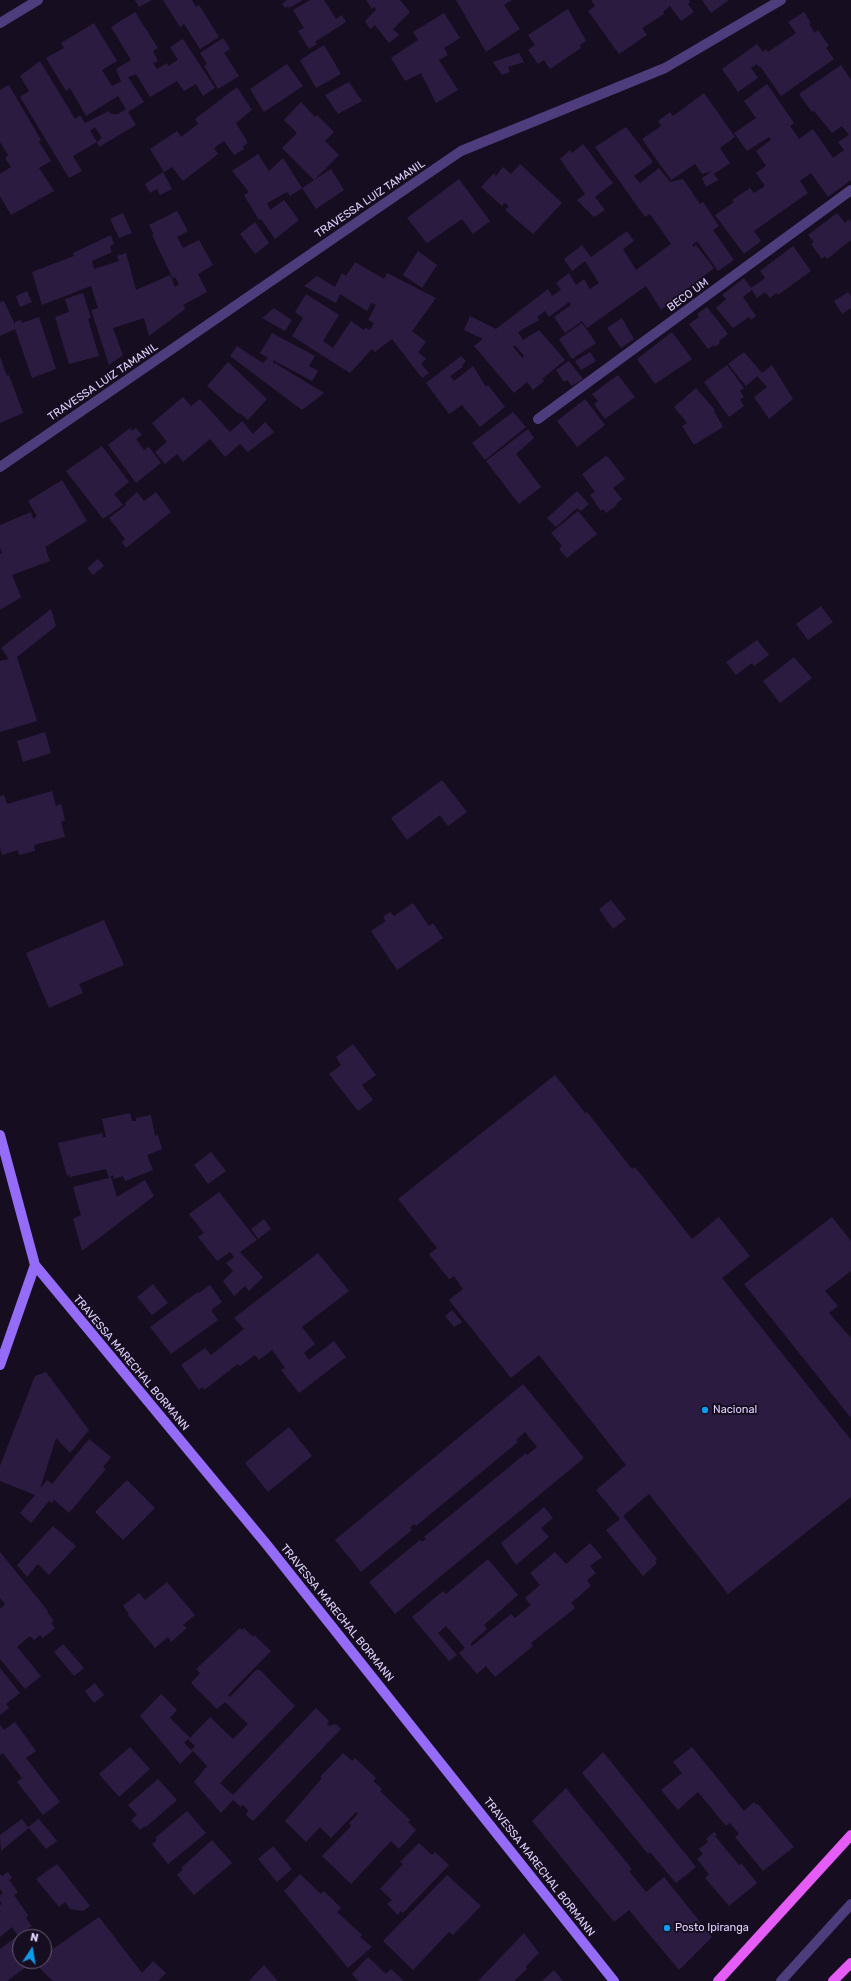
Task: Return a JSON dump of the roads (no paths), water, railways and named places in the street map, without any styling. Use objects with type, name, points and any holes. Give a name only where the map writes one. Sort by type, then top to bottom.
[{"type":"main road","points":[[718,1981],[851,1835]]},
{"type":"main road","points":[[833,1981],[851,1963]]},
{"type":"street","points":[[0,23],[38,0]]},
{"type":"street","name":"TRAVESSA LUIZ TAMANIL","points":[[0,467],[461,151],[665,68],[781,0]]},
{"type":"street","name":"BECO UM","points":[[538,419],[851,190]]},
{"type":"street","points":[[0,1136],[35,1266],[0,1365]]},
{"type":"street","name":"TRAVESSA MARECHAL BORMANN","points":[[35,1266],[267,1545],[614,1981]]},
{"type":"street","points":[[781,1981],[851,1904]]},
{"type":"place","name":"Nacional","points":[[705,1410]]},
{"type":"place","name":"Posto Ipiranga","points":[[667,1928]]}]
